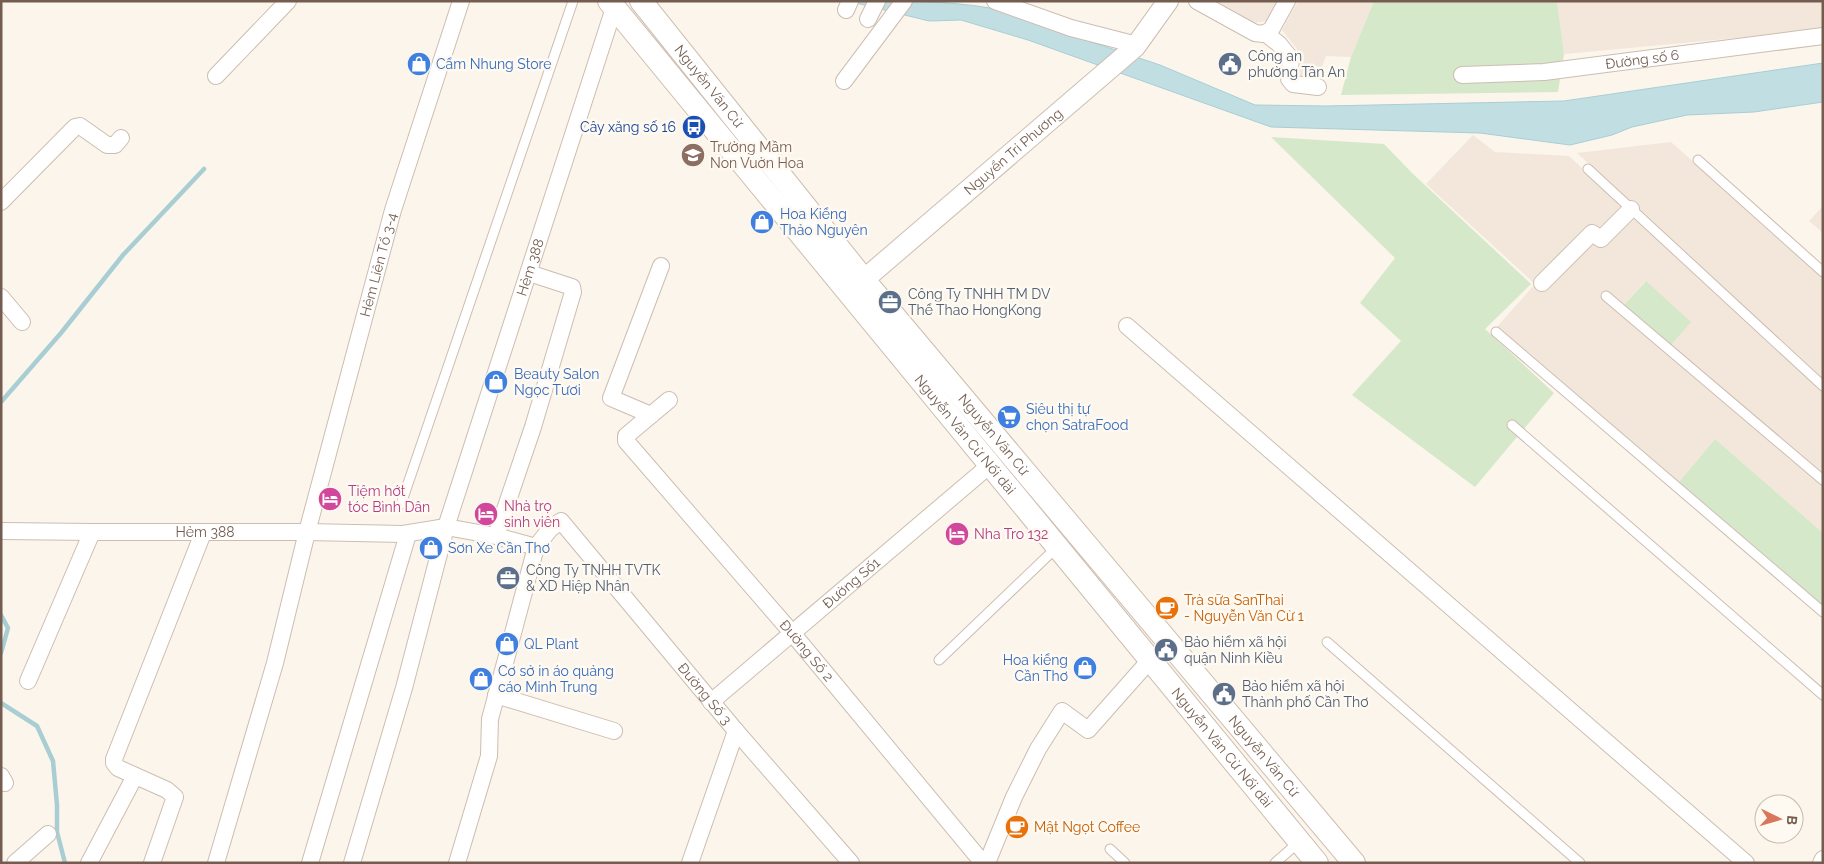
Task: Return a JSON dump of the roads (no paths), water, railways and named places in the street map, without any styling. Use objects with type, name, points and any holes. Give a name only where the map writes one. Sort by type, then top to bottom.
[{"type":"main road","name":"Nguyễn Văn Cừ","points":[[641,1],[857,286],[1354,863]]},
{"type":"main road","name":"Nguyễn Văn Cừ Nối dài","points":[[612,4],[857,286],[990,465],[1317,863]]},
{"type":"main road","points":[[1299,841],[1320,823]]},
{"type":"street","points":[[216,76],[288,1]]},
{"type":"street","name":"Hẻm Liên Tổ 3-4","points":[[216,863],[275,662],[306,532],[393,210],[461,1]]},
{"type":"street","points":[[844,81],[904,1]]},
{"type":"street","points":[[995,1],[1071,28],[1136,46]]},
{"type":"street","name":"Nguyển Tri Phương","points":[[857,286],[1136,46],[1168,1]]},
{"type":"street","points":[[1196,1],[1255,32],[1264,34],[1279,44],[1291,60],[1289,79],[1293,84],[1318,87]]},
{"type":"street","points":[[1264,34],[1271,30],[1287,1]]},
{"type":"street","name":"Hẻm 388","points":[[352,863],[404,688],[446,527],[529,273],[612,4]]},
{"type":"street","name":"Đường số 6","points":[[1462,75],[1544,72],[1823,36]]},
{"type":"street","points":[[1,202],[75,127],[80,126],[107,145],[115,145],[121,138]]},
{"type":"street","points":[[1542,284],[1592,233],[1601,239],[1631,209]]},
{"type":"street","points":[[661,266],[608,404],[651,415],[669,400]]},
{"type":"street","points":[[496,536],[533,427],[574,292],[572,287],[529,273]]},
{"type":"street","points":[[1,297],[22,322]]},
{"type":"street","points":[[1127,326],[1746,863]]},
{"type":"street","name":"Đường Số 2","points":[[651,415],[626,436],[626,441],[793,634],[983,863]]},
{"type":"street","name":"Đường Số1","points":[[711,702],[990,465]]},
{"type":"street","name":"Đường Số 3","points":[[536,547],[550,529],[561,521],[711,702],[851,863]]},
{"type":"street","name":"Hẻm 388","points":[[1,531],[408,534],[446,527],[496,536],[536,547]]},
{"type":"street","points":[[28,681],[92,532]]},
{"type":"street","points":[[152,863],[175,797],[167,790],[118,768],[115,765],[114,759],[202,533]]},
{"type":"street","points":[[310,863],[408,534]]},
{"type":"street","points":[[457,863],[489,756],[489,726],[536,547]]},
{"type":"street","points":[[987,863],[1014,797],[1038,749],[1062,711],[1088,730],[1150,660]]},
{"type":"street","points":[[496,695],[614,731]]},
{"type":"street","points":[[690,863],[736,731]]},
{"type":"street","points":[[89,863],[136,776]]},
{"type":"street","points":[[15,863],[48,834]]},
{"type":"street","points":[[1821,863],[1823,859]]},
{"type":"lane","points":[[402,504],[573,1]]},
{"type":"lane","points":[[1698,160],[1823,272]]},
{"type":"lane","points":[[1588,169],[1823,386]]},
{"type":"lane","points":[[1606,296],[1823,480]]},
{"type":"lane","points":[[1496,332],[1823,612]]},
{"type":"lane","points":[[1512,425],[1823,696]]},
{"type":"lane","points":[[939,660],[1057,547]]},
{"type":"lane","points":[[1327,642],[1580,863]]},
{"type":"lane","points":[[1275,863],[1299,841]]},
{"type":"lane","points":[[1110,849],[1125,863]]},
{"type":"water","points":[[848,1],[937,2],[990,8],[1160,65],[1255,105],[1326,106],[1564,101],[1823,63],[1823,102],[1754,112],[1687,115],[1632,127],[1612,135],[1570,145],[1480,133],[1271,127],[1028,40],[961,20],[929,21]]},
{"type":"waterway","points":[[1,402],[61,333],[123,255],[204,169]]},
{"type":"waterway","points":[[1,615],[8,628],[1,653]]},
{"type":"waterway","points":[[1,703],[37,726],[53,761],[57,805],[57,832],[65,863]]},
{"type":"place","name":"Cẩm Nhung Store","points":[[419,64]]},
{"type":"place","name":"Công an phường Tân An","points":[[1230,64]]},
{"type":"place","name":"Cây xăng số 16","points":[[694,127]]},
{"type":"place","name":"Trường Mầm Non Vuờn Hoa","points":[[693,155]]},
{"type":"place","name":"Hoa Kiểng Thảo Nguyên","points":[[762,222]]},
{"type":"place","name":"Công Ty TNHH TM DV Thể Thao HongKong","points":[[890,302]]},
{"type":"place","name":"Beauty Salon Ngọc Tươi","points":[[496,382]]},
{"type":"place","name":"Siêu thị tự chọn SatraFood","points":[[1009,417]]},
{"type":"place","name":"Tiệm hớt tóc Bình Dân","points":[[330,499]]},
{"type":"place","name":"Nhà trọ sinh viên","points":[[486,514]]},
{"type":"place","name":"Nha Tro 132","points":[[957,534]]},
{"type":"place","name":"Sơn Xe Cần Thơ","points":[[431,548]]},
{"type":"place","name":"Công Ty TNHH TVTK & XD Hiệp Nhân","points":[[508,578]]},
{"type":"place","name":"Trà sữa SanThai - Nguyễn Văn Cừ 1","points":[[1167,608]]},
{"type":"place","name":"QL Plant","points":[[507,644]]},
{"type":"place","name":"Bảo hiểm xã hội quận Ninh Kiều","points":[[1166,650]]},
{"type":"place","name":"Hoa kiểng Cần Thơ","points":[[1085,668]]},
{"type":"place","name":"Cơ sở in áo quảng cáo Minh Trung","points":[[481,679]]},
{"type":"place","name":"Bảo hiểm xã hội Thành phố Cần Thơ","points":[[1224,694]]},
{"type":"place","name":"Mật Ngọt Coffee","points":[[1017,827]]}]
